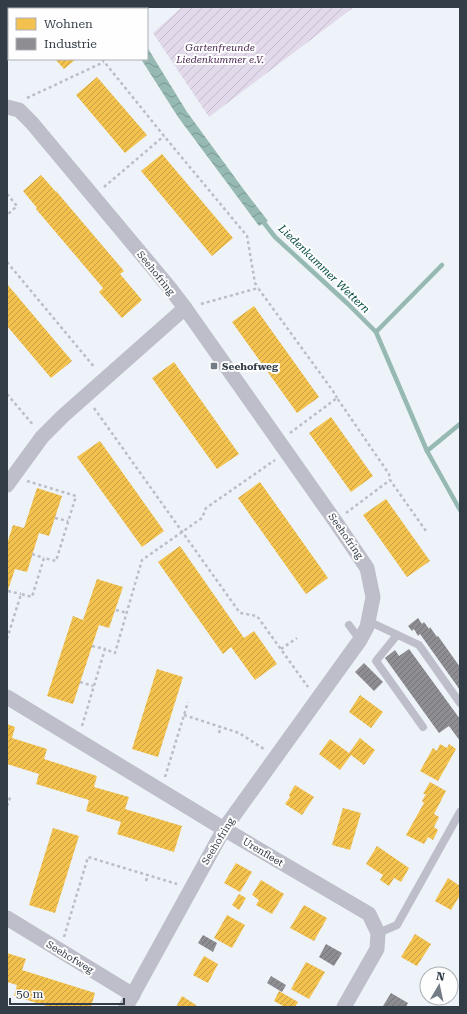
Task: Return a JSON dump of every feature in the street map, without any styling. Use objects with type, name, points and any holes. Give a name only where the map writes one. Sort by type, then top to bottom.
[{"type":"street","name":"Seehofring","points":[[13,109],[32,124],[185,308],[336,521],[367,568],[373,597],[367,627],[360,640],[224,829],[130,1001]]},
{"type":"street","points":[[10,481],[42,437],[63,416],[185,308]]},
{"type":"street","name":"Urenfleet","points":[[7,697],[224,829],[369,914],[378,933]]},
{"type":"street","name":"Seehofweg","points":[[7,918],[60,950],[130,1001]]},
{"type":"street","points":[[344,1007],[377,949],[378,933]]},
{"type":"lane","points":[[368,621],[419,645],[460,703]]},
{"type":"lane","points":[[349,625],[360,640]]},
{"type":"lane","points":[[397,635],[376,661],[423,727]]},
{"type":"lane","points":[[378,933],[396,925],[460,812]]},
{"type":"path","points":[[13,109],[25,99],[103,60],[247,236],[255,283],[258,288],[333,391],[336,398],[389,474],[390,480],[426,531]]},
{"type":"path","points":[[93,196],[164,136]]},
{"type":"path","points":[[7,194],[17,206],[7,215]]},
{"type":"path","points":[[7,262],[104,379]]},
{"type":"path","points":[[185,308],[258,288]]},
{"type":"path","points":[[7,394],[42,437]]},
{"type":"path","points":[[85,396],[240,613],[257,616],[317,699]]},
{"type":"path","points":[[92,646],[116,652],[142,560],[202,518],[206,508],[283,446],[336,398]]},
{"type":"path","points":[[336,521],[390,480]]},
{"type":"path","points":[[10,481],[76,496],[56,561],[32,554]]},
{"type":"path","points":[[55,518],[68,521]]},
{"type":"path","points":[[8,591],[32,597],[44,558]]},
{"type":"path","points":[[7,639],[8,631],[21,594]]},
{"type":"path","points":[[116,610],[127,613]]},
{"type":"path","points":[[281,649],[297,638]]},
{"type":"path","points":[[78,739],[105,649]]},
{"type":"path","points":[[80,682],[93,686]]},
{"type":"path","points":[[161,790],[188,702]]},
{"type":"path","points":[[184,715],[239,733],[261,746],[275,757]]},
{"type":"path","points":[[219,733],[221,727]]},
{"type":"path","points":[[7,806],[11,795]]},
{"type":"path","points":[[60,950],[88,857],[191,888]]},
{"type":"path","points":[[146,881],[148,875]]},
{"type":"green space","name":"Gartenfreunde Liedenkummer e.V.","points":[[182,7],[354,7],[209,117],[153,33]]},
{"type":"water","points":[[148,49],[187,112],[268,221],[259,226],[178,117],[142,60],[148,60]]},
{"type":"building: Wohnen","points":[[11,7],[48,8],[12,8]]},
{"type":"building: Wohnen","points":[[56,60],[75,60],[64,69]]},
{"type":"building: Wohnen","points":[[97,77],[147,135],[125,153],[76,95]]},
{"type":"building: Wohnen","points":[[162,154],[233,238],[212,256],[141,171]]},
{"type":"building: Wohnen","points":[[41,175],[124,271],[120,274],[142,300],[122,318],[99,292],[103,288],[36,209],[37,208],[23,191]]},
{"type":"building: Wohnen","points":[[7,284],[72,361],[51,378],[7,326]]},
{"type":"building: Wohnen","points":[[254,306],[319,397],[297,413],[232,322]]},
{"type":"building: Wohnen","points":[[174,362],[239,454],[217,469],[152,378]]},
{"type":"building: Wohnen","points":[[331,417],[373,476],[351,492],[309,433]]},
{"type":"building: Wohnen","points":[[100,441],[164,531],[142,547],[77,457]]},
{"type":"building: Wohnen","points":[[260,482],[328,578],[306,594],[238,498]]},
{"type":"building: Wohnen","points":[[37,488],[62,496],[49,536],[39,533],[27,572],[15,569],[7,593],[7,544],[13,525],[24,528]]},
{"type":"building: Wohnen","points":[[386,499],[430,561],[407,577],[363,515]]},
{"type":"building: Wohnen","points":[[180,546],[244,638],[254,631],[277,664],[255,680],[231,647],[223,654],[158,562]]},
{"type":"building: Wohnen","points":[[97,579],[123,587],[109,628],[99,625],[73,704],[47,696],[73,616],[83,620]]},
{"type":"building: Wohnen","points":[[157,669],[183,677],[158,757],[132,749]]},
{"type":"building: Wohnen","points":[[360,695],[383,712],[371,728],[349,712]]},
{"type":"building: Wohnen","points":[[7,724],[15,727],[12,738],[47,749],[44,759],[97,776],[94,787],[129,797],[125,809],[182,826],[174,852],[117,834],[121,822],[86,811],[89,800],[36,784],[39,774],[7,764]]},
{"type":"building: Wohnen","points":[[360,738],[375,750],[364,765],[351,755],[340,770],[319,754],[330,739],[349,753]]},
{"type":"building: Wohnen","points":[[440,744],[447,748],[449,744],[456,749],[438,781],[420,771],[433,748],[437,751]]},
{"type":"building: Wohnen","points":[[430,782],[446,791],[434,814],[439,817],[434,827],[438,830],[433,840],[428,837],[424,844],[406,835],[424,803],[422,801],[426,794],[423,794]]},
{"type":"building: Wohnen","points":[[295,785],[314,797],[302,815],[285,804]]},
{"type":"building: Wohnen","points":[[343,808],[361,813],[350,850],[332,845]]},
{"type":"building: Wohnen","points":[[53,828],[79,836],[55,913],[29,905]]},
{"type":"building: Wohnen","points":[[377,846],[409,868],[401,882],[394,878],[389,886],[380,880],[383,875],[366,864]]},
{"type":"building: Wohnen","points":[[236,863],[252,872],[240,892],[224,883]]},
{"type":"building: Wohnen","points":[[448,878],[460,886],[460,895],[451,910],[435,901]]},
{"type":"building: Wohnen","points":[[261,880],[284,894],[272,914],[256,905],[259,900],[252,895]]},
{"type":"building: Wohnen","points":[[239,894],[246,898],[239,910],[232,905]]},
{"type":"building: Wohnen","points":[[304,905],[327,918],[314,941],[290,928]]},
{"type":"building: Wohnen","points":[[227,915],[245,925],[232,948],[214,938]]},
{"type":"building: Wohnen","points":[[415,934],[431,944],[417,966],[401,957]]},
{"type":"building: Wohnen","points":[[7,953],[26,959],[22,970],[95,993],[91,1007],[50,1007],[14,996],[17,985],[7,982]]},
{"type":"building: Wohnen","points":[[204,956],[218,964],[208,983],[193,975]]},
{"type":"building: Wohnen","points":[[306,962],[325,972],[309,999],[291,989]]},
{"type":"building: Wohnen","points":[[279,991],[298,1002],[295,1007],[285,1007],[274,1001]]},
{"type":"building: Wohnen","points":[[182,996],[196,1005],[195,1007],[176,1007]]},
{"type":"building: Industrie","points":[[418,618],[422,624],[424,622],[429,629],[430,627],[437,637],[438,636],[460,667],[460,690],[420,634],[418,636],[414,629],[412,631],[408,626]]},
{"type":"building: Industrie","points":[[409,649],[460,719],[460,741],[449,726],[439,733],[385,658],[395,650],[399,656]]},
{"type":"building: Industrie","points":[[364,663],[383,682],[374,691],[355,672]]},
{"type":"building: Industrie","points":[[203,935],[217,943],[213,952],[198,943]]},
{"type":"building: Industrie","points":[[326,944],[342,953],[334,966],[319,957]]},
{"type":"building: Industrie","points":[[271,976],[286,985],[282,992],[267,983]]},
{"type":"building: Industrie","points":[[391,993],[408,1003],[406,1007],[383,1006]]},
{"type":"waterway","name":"Liedenkummer Wettern","points":[[261,219],[275,237],[348,304],[376,332],[427,451],[460,510]]},
{"type":"waterway","points":[[376,332],[442,265]]},
{"type":"waterway","points":[[427,451],[460,424]]},
{"type":"place","name":"Seehofweg","points":[[214,366]]}]
